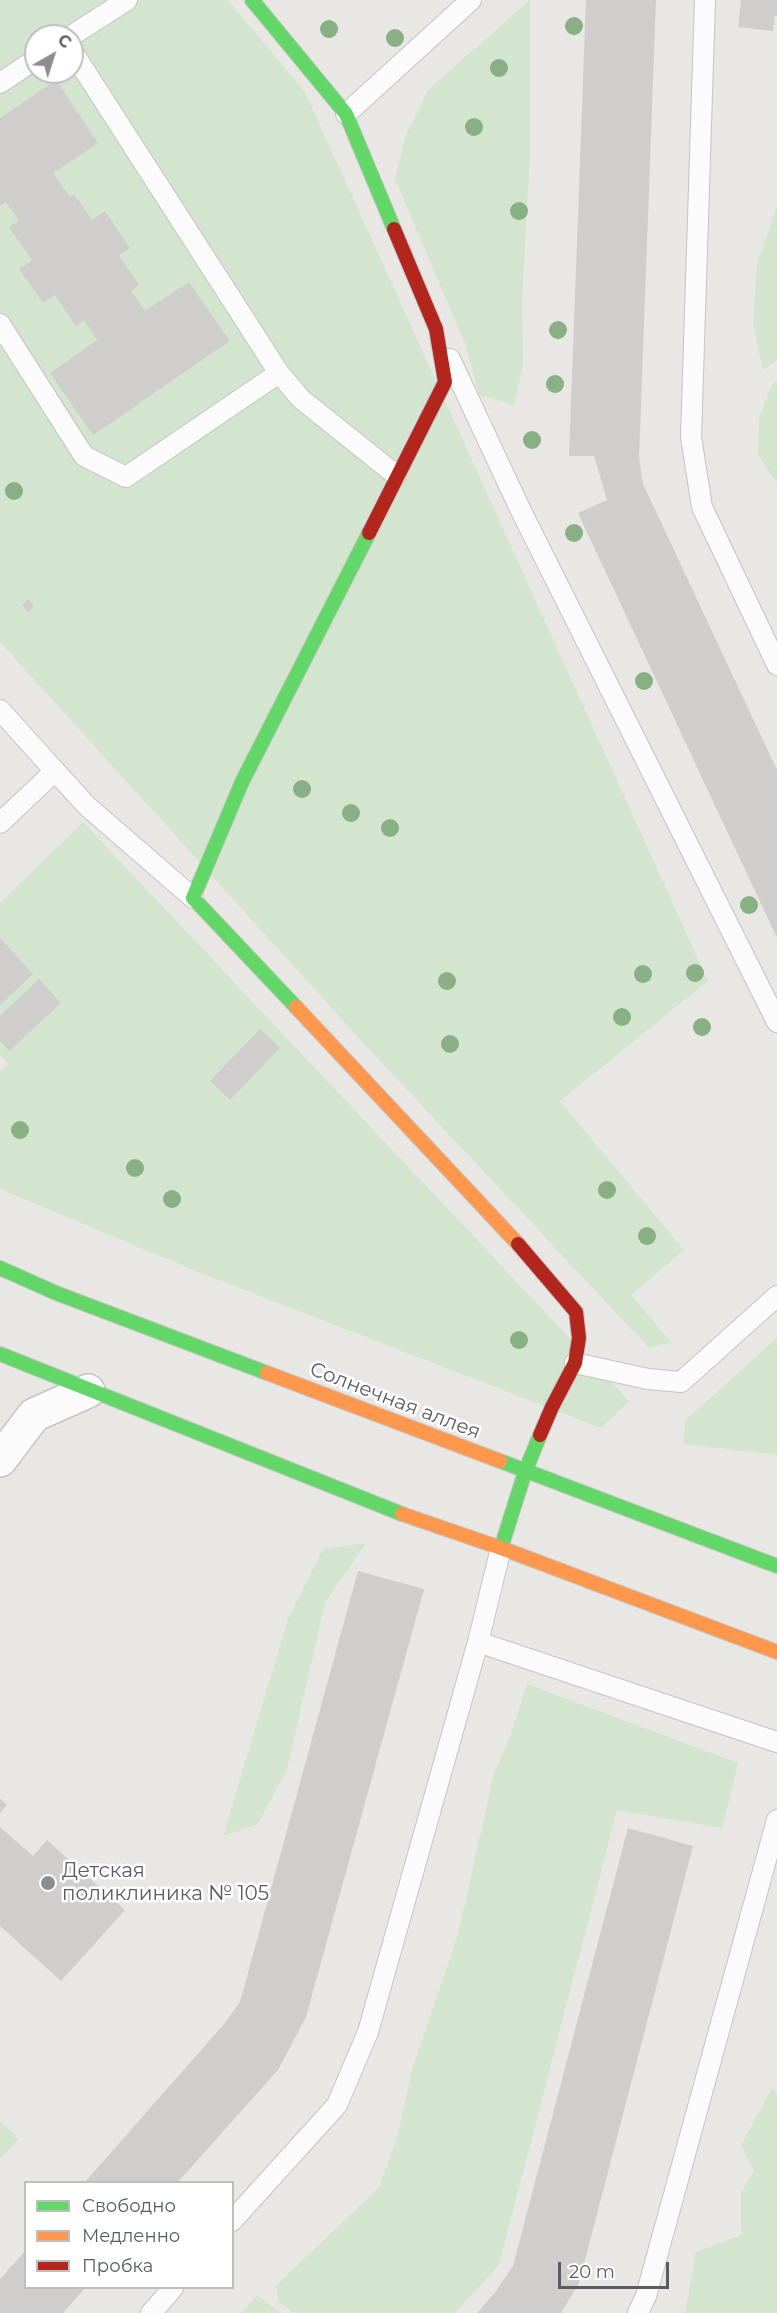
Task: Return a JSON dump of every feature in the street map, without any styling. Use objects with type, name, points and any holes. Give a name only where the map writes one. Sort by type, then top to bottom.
[{"type":"street","points":[[252,0],[346,114],[436,329],[445,382],[242,782],[193,898],[506,1229],[576,1312],[579,1338],[575,1363],[552,1407],[525,1472],[501,1548]]},
{"type":"street","name":"Солнечная аллея","points":[[0,1268],[56,1293],[777,1566]]},
{"type":"street","points":[[0,1354],[422,1522],[501,1548],[777,1652]]},
{"type":"street","points":[[0,1460],[34,1415],[88,1390]]},
{"type":"lane","points":[[84,27],[127,0]]},
{"type":"lane","points":[[705,0],[691,437],[702,507],[777,665]]},
{"type":"lane","points":[[346,114],[462,3]]},
{"type":"lane","points":[[0,83],[24,66]]},
{"type":"lane","points":[[84,70],[279,373],[301,399],[396,475]]},
{"type":"lane","points":[[0,324],[84,456],[126,477],[279,373]]},
{"type":"lane","points":[[436,329],[520,511],[777,1022]]},
{"type":"lane","points":[[0,710],[87,806],[193,898]]},
{"type":"lane","points":[[0,823],[55,771]]},
{"type":"lane","points":[[575,1363],[648,1379],[681,1382],[777,1296]]},
{"type":"lane","points":[[234,2220],[337,2104],[368,2032],[478,1642],[501,1548]]},
{"type":"lane","points":[[478,1642],[777,1742]]},
{"type":"lane","points":[[639,2313],[646,2296],[777,1820]]},
{"type":"lane","points":[[151,2313],[172,2289]]},
{"type":"green space","points":[[0,0],[228,0],[305,92],[708,981],[560,1101],[684,1250],[631,1295],[672,1343],[648,1347],[366,1046],[0,642]]},
{"type":"green space","points":[[530,0],[530,154],[522,301],[523,364],[514,405],[479,395],[466,346],[395,179],[406,135],[428,90]]},
{"type":"green space","points":[[777,206],[777,360],[763,370],[753,323],[757,264]]},
{"type":"green space","points":[[777,380],[777,483],[758,455],[759,418],[772,385]]},
{"type":"green space","points":[[83,822],[629,1401],[601,1428],[198,1272],[0,1189],[0,1072],[8,1064],[0,1054],[0,903]]},
{"type":"green space","points":[[777,1338],[777,1455],[683,1444],[686,1420]]},
{"type":"green space","points":[[366,1543],[325,1603],[287,1769],[258,1824],[223,1836],[288,1619],[323,1549]]},
{"type":"green space","points":[[527,1684],[738,1763],[722,1828],[617,1810],[499,2265],[455,2313],[294,2313],[279,2302],[276,2286],[379,2187],[398,2135],[412,2070],[458,1935],[494,1773],[511,1734]]},
{"type":"green space","points":[[772,2088],[777,2092],[777,2313],[685,2313],[696,2252],[743,2234],[741,2193],[754,2171],[741,2145]]},
{"type":"green space","points":[[0,2121],[19,2139],[0,2159]]},
{"type":"green space","points":[[257,2295],[281,2313],[242,2313]]},
{"type":"building","points":[[586,0],[656,0],[639,458],[643,484],[777,770],[777,938],[578,513],[607,500],[594,456],[569,456]]},
{"type":"building","points":[[741,0],[777,0],[777,16],[775,16],[773,31],[738,27]]},
{"type":"building","points":[[50,84],[59,84],[98,143],[53,173],[70,197],[74,194],[92,220],[105,211],[130,248],[119,255],[139,285],[131,291],[145,311],[189,282],[230,341],[93,435],[50,373],[97,340],[84,320],[76,326],[55,295],[43,303],[19,269],[32,260],[9,227],[19,220],[6,202],[0,206],[0,118]]},
{"type":"building","points":[[28,599],[34,606],[28,612],[22,605]]},
{"type":"building","points":[[0,938],[33,974],[0,1005]]},
{"type":"building","points":[[39,979],[61,1003],[9,1051],[0,1041],[0,1016]]},
{"type":"building","points":[[260,1029],[280,1048],[230,1100],[210,1081]]},
{"type":"building","points":[[358,1571],[424,1589],[306,2017],[278,2070],[179,2181],[86,2181],[224,2024],[240,2002]]},
{"type":"building","points":[[0,1798],[7,1805],[0,1813]]},
{"type":"building","name":"Детская поликлиника № 105","points":[[0,1827],[33,1856],[47,1840],[125,1910],[61,1981],[0,1926]]},
{"type":"building","points":[[628,1828],[693,1846],[579,2283],[561,2313],[477,2313],[513,2266]]},
{"type":"building","points":[[24,2252],[24,2289],[84,2289],[63,2313],[0,2313],[0,2279]]},
{"type":"traffic: fast","points":[[252,0],[346,114],[394,229]]},
{"type":"traffic: fast","points":[[296,1007],[193,898],[242,782],[369,533]]},
{"type":"traffic: fast","points":[[0,1268],[56,1293],[267,1373]]},
{"type":"traffic: fast","points":[[0,1354],[402,1514]]},
{"type":"traffic: fast","points":[[501,1548],[525,1472],[540,1435]]},
{"type":"traffic: fast","points":[[500,1461],[777,1566]]},
{"type":"traffic: slow","points":[[296,1007],[518,1244]]},
{"type":"traffic: slow","points":[[267,1373],[500,1461]]},
{"type":"traffic: slow","points":[[402,1514],[501,1548],[777,1652]]},
{"type":"traffic: jam","points":[[369,533],[445,382],[436,329],[394,229]]},
{"type":"traffic: jam","points":[[518,1244],[576,1312],[579,1338],[575,1363],[540,1435]]},
{"type":"place","name":"Детская поликлиника № 105","points":[[48,1883]]}]
